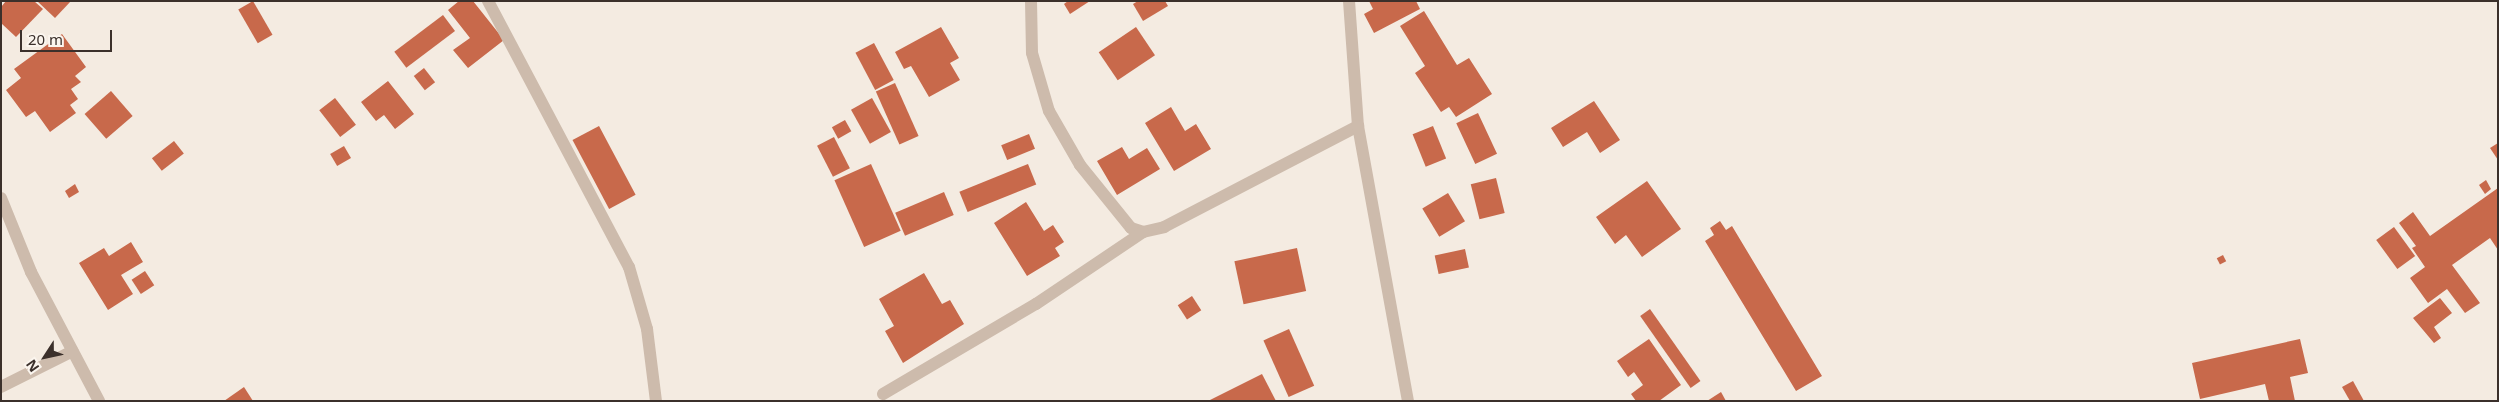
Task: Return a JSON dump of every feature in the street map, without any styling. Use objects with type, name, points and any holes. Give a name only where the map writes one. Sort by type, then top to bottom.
[{"type":"street","points":[[488,1],[629,267],[647,329],[656,401]]},
{"type":"street","points":[[1031,1],[1032,53],[1049,111],[1080,165],[1112,208],[1131,228],[1143,232]]},
{"type":"street","points":[[1349,1],[1358,126],[1408,401]]},
{"type":"street","points":[[883,394],[1036,304],[1143,232],[1164,228],[1358,126]]},
{"type":"street","points":[[1,198],[31,272],[99,401]]},
{"type":"street","points":[[1,388],[73,351]]},
{"type":"building","points":[[6,1],[34,1],[43,9],[16,37],[1,23],[1,7]]},
{"type":"building","points":[[37,1],[71,1],[55,18]]},
{"type":"building","points":[[253,1],[272,35],[258,43],[238,10]]},
{"type":"building","points":[[459,1],[473,1],[504,40],[468,68],[453,50],[470,38],[448,10]]},
{"type":"building","points":[[1068,1],[1090,1],[1070,14],[1064,4]]},
{"type":"building","points":[[1138,1],[1165,1],[1168,6],[1143,21],[1133,4]]},
{"type":"building","points":[[1369,1],[1416,1],[1420,9],[1374,33],[1364,14],[1373,9]]},
{"type":"building","points":[[1424,11],[1457,65],[1469,58],[1492,94],[1456,117],[1449,107],[1441,112],[1415,73],[1425,66],[1400,26]]},
{"type":"building","points":[[443,15],[455,31],[406,68],[394,52]]},
{"type":"building","points":[[941,27],[959,58],[950,63],[960,80],[929,97],[911,66],[904,69],[895,52]]},
{"type":"building","points":[[1136,27],[1155,55],[1118,80],[1099,52]]},
{"type":"building","points":[[62,34],[86,67],[75,76],[81,82],[71,89],[78,99],[70,105],[76,113],[50,132],[35,111],[26,117],[6,90],[21,78],[14,69]]},
{"type":"building","points":[[874,43],[894,80],[875,90],[855,53]]},
{"type":"building","points":[[424,68],[435,82],[425,90],[414,76]]},
{"type":"building","points":[[388,81],[414,114],[395,129],[384,115],[376,121],[361,102]]},
{"type":"building","points":[[895,83],[919,136],[899,145],[876,92]]},
{"type":"building","points":[[111,91],[133,116],[106,139],[85,114]]},
{"type":"building","points":[[335,98],[356,125],[340,137],[319,110]]},
{"type":"building","points":[[872,98],[891,132],[870,144],[851,110]]},
{"type":"building","points":[[1594,101],[1620,140],[1600,153],[1587,132],[1563,147],[1551,128]]},
{"type":"building","points":[[1171,107],[1185,131],[1196,124],[1211,149],[1174,171],[1145,123]]},
{"type":"building","points":[[1478,113],[1497,154],[1475,164],[1456,123]]},
{"type":"building","points":[[845,120],[851,131],[838,139],[832,127]]},
{"type":"building","points":[[599,126],[636,195],[609,209],[573,140]]},
{"type":"building","points":[[1433,126],[1446,158],[1426,167],[1413,134]]},
{"type":"building","points":[[1029,134],[1035,149],[1007,160],[1001,145]]},
{"type":"building","points":[[834,137],[850,168],[833,177],[817,146]]},
{"type":"building","points":[[174,141],[184,154],[162,171],[152,158]]},
{"type":"building","points":[[2498,143],[2498,160],[2490,148]]},
{"type":"building","points":[[344,146],[351,158],[337,166],[330,154]]},
{"type":"building","points":[[1122,147],[1129,159],[1147,148],[1160,169],[1117,195],[1097,161]]},
{"type":"building","points":[[871,164],[901,231],[864,247],[834,180]]},
{"type":"building","points":[[1028,164],[1036,184],[968,212],[959,192]]},
{"type":"building","points":[[1496,178],[1505,213],[1479,219],[1471,184]]},
{"type":"building","points":[[2486,180],[2491,189],[2485,194],[2479,185]]},
{"type":"building","points":[[1647,181],[1681,229],[1642,257],[1626,235],[1615,244],[1596,217]]},
{"type":"building","points":[[75,184],[79,192],[69,198],[65,191]]},
{"type":"building","points":[[2498,188],[2498,250],[2490,238],[2452,265],[2480,303],[2465,313],[2447,289],[2428,303],[2410,278],[2425,267],[2412,248],[2416,246],[2399,223],[2413,212],[2430,236]]},
{"type":"building","points":[[944,192],[954,215],[905,236],[895,213]]},
{"type":"building","points":[[1448,193],[1465,221],[1439,237],[1422,208]]},
{"type":"building","points":[[1026,202],[1044,231],[1053,225],[1064,242],[1055,248],[1060,256],[1027,276],[994,223]]},
{"type":"building","points":[[1720,221],[1726,230],[1732,226],[1822,376],[1796,391],[1705,241],[1714,235],[1710,228]]},
{"type":"building","points":[[2394,227],[2415,256],[2397,269],[2376,240]]},
{"type":"building","points":[[131,242],[143,262],[121,275],[133,294],[108,310],[79,263],[104,248],[109,256]]},
{"type":"building","points":[[1297,248],[1306,291],[1244,304],[1234,261]]},
{"type":"building","points":[[1465,249],[1469,268],[1439,274],[1435,255]]},
{"type":"building","points":[[2223,255],[2226,261],[2220,264],[2217,258]]},
{"type":"building","points":[[145,271],[154,285],[141,294],[132,280]]},
{"type":"building","points":[[924,273],[942,304],[950,300],[964,324],[903,363],[885,331],[894,326],[879,299]]},
{"type":"building","points":[[1192,296],[1201,310],[1187,320],[1178,305]]},
{"type":"building","points":[[2440,298],[2452,313],[2434,327],[2441,338],[2434,343],[2413,318]]},
{"type":"building","points":[[1650,309],[1700,381],[1691,388],[1640,316]]},
{"type":"building","points":[[1289,329],[1314,386],[1289,397],[1263,340]]},
{"type":"building","points":[[1649,339],[1681,385],[1659,401],[1636,401],[1631,394],[1643,385],[1634,372],[1628,377],[1617,361]]},
{"type":"building","points":[[2300,339],[2308,373],[2290,377],[2295,401],[2269,401],[2265,384],[2200,399],[2192,363]]},
{"type":"building","points":[[1262,374],[1276,401],[1208,401]]},
{"type":"building","points":[[2353,381],[2364,401],[2350,401],[2342,387]]},
{"type":"building","points":[[244,387],[253,401],[224,401]]},
{"type":"building","points":[[1721,392],[1726,401],[1707,401]]}]
